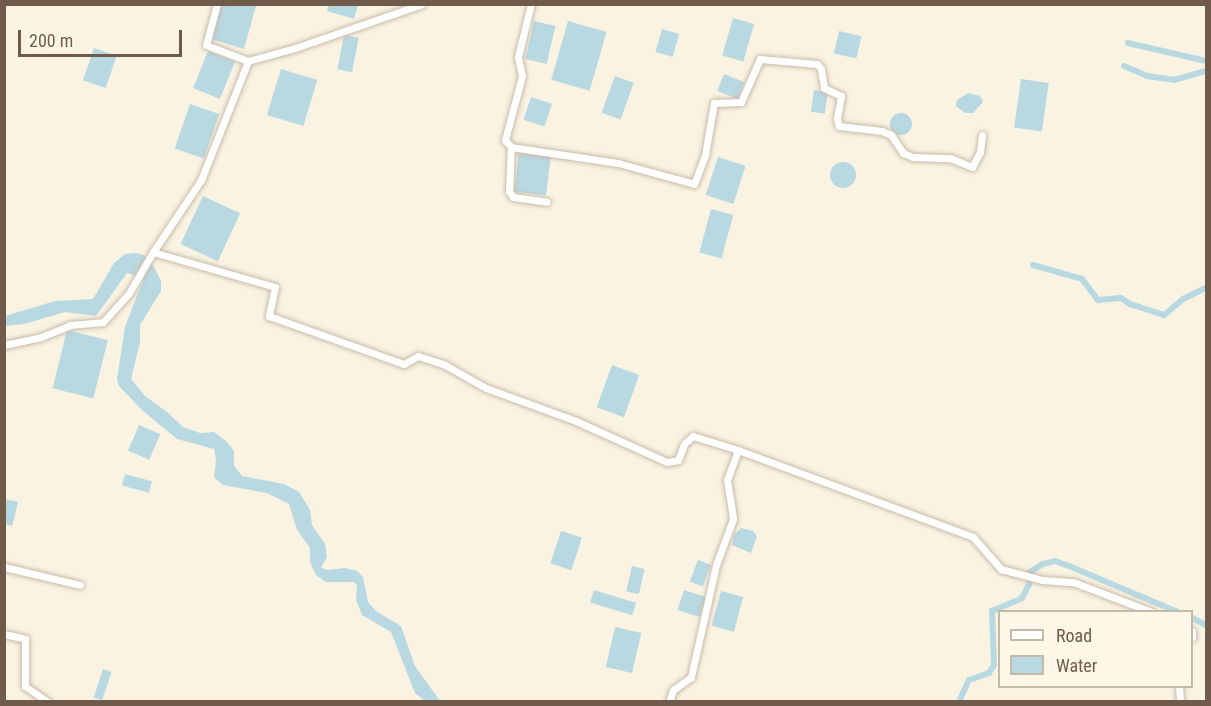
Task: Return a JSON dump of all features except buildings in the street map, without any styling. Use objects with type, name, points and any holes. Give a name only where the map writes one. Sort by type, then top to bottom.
[{"type":"street","points":[[217,4],[206,45],[248,61],[298,47],[422,4]]},
{"type":"street","points":[[531,4],[518,57],[522,76],[505,140],[511,147],[618,163],[694,183],[705,155],[714,103],[741,102],[760,59],[817,64],[821,69],[824,87],[841,96],[837,119],[839,126],[882,131],[891,135],[903,153],[912,157],[950,158],[972,167],[980,152],[982,135]]},
{"type":"street","points":[[4,345],[41,337],[70,325],[103,322],[129,293],[201,180],[248,61]]},
{"type":"street","points":[[511,147],[509,191],[513,197],[547,202]]},
{"type":"street","points":[[153,252],[276,287],[268,316],[404,364],[418,356],[445,365],[486,388],[576,421],[667,462],[678,460],[684,444],[693,436],[738,450],[973,537],[1001,569],[1042,580],[1074,582],[1147,610]]},
{"type":"street","points":[[669,702],[673,690],[691,677],[717,565],[733,519],[727,480],[738,450]]},
{"type":"street","points":[[5,569],[80,585]]},
{"type":"street","points":[[4,634],[25,639],[25,686],[48,702]]},
{"type":"water","points":[[252,4],[256,6],[244,49],[211,39],[221,5]]},
{"type":"water","points":[[329,4],[358,4],[354,19],[327,11]]},
{"type":"water","points":[[733,18],[754,24],[743,62],[722,55]]},
{"type":"water","points":[[534,21],[555,26],[547,64],[525,59]]},
{"type":"water","points":[[568,21],[606,32],[590,91],[551,80]]},
{"type":"water","points":[[662,29],[679,34],[673,57],[655,52]]},
{"type":"water","points":[[839,31],[861,36],[856,59],[834,53]]},
{"type":"water","points":[[344,35],[359,38],[352,72],[337,69]]},
{"type":"water","points":[[94,48],[117,56],[106,88],[83,80]]},
{"type":"water","points":[[208,51],[235,62],[220,99],[193,88]]},
{"type":"water","points":[[281,69],[317,80],[303,126],[267,115]]},
{"type":"water","points":[[724,74],[744,82],[738,99],[717,91]]},
{"type":"water","points":[[615,76],[634,83],[620,119],[602,113]]},
{"type":"water","points":[[1021,79],[1049,83],[1042,131],[1014,128]]},
{"type":"water","points":[[814,90],[828,92],[825,114],[811,112]]},
{"type":"water","points":[[968,93],[980,96],[983,102],[973,113],[965,113],[956,106],[957,100]]},
{"type":"water","points":[[531,97],[552,104],[545,127],[524,120]]},
{"type":"water","points":[[190,104],[219,114],[204,159],[175,148]]},
{"type":"water","points":[[901,113],[909,116],[912,124],[909,132],[901,135],[893,132],[890,124],[893,116]]},
{"type":"water","points":[[519,153],[551,157],[546,196],[514,192]]},
{"type":"water","points":[[718,157],[746,166],[733,204],[706,195]]},
{"type":"water","points":[[843,162],[852,166],[856,175],[852,184],[843,188],[834,184],[830,175],[834,166]]},
{"type":"water","points":[[203,196],[240,213],[218,261],[181,244]]},
{"type":"water","points":[[711,209],[733,215],[722,258],[699,252]]},
{"type":"water","points":[[125,254],[144,255],[154,267],[161,281],[161,291],[140,325],[140,342],[131,379],[145,396],[183,427],[200,433],[214,432],[226,441],[234,451],[234,466],[242,476],[284,484],[299,492],[310,510],[312,525],[325,544],[327,557],[321,568],[327,570],[345,568],[357,571],[363,577],[368,602],[376,611],[401,626],[415,666],[440,701],[425,701],[415,693],[391,632],[362,615],[356,600],[357,585],[354,582],[326,582],[316,575],[310,562],[310,548],[297,530],[289,504],[267,493],[223,485],[214,477],[216,460],[214,449],[177,439],[143,411],[119,386],[117,379],[125,327],[144,278],[127,273],[96,316],[65,312],[24,324],[5,326],[5,316],[55,301],[93,299],[114,263]]},
{"type":"water","points":[[67,330],[108,340],[93,398],[52,388]]},
{"type":"water","points":[[612,365],[639,375],[624,417],[597,407]]},
{"type":"water","points":[[139,425],[160,434],[149,460],[128,451]]},
{"type":"water","points":[[125,474],[152,481],[149,493],[122,486]]},
{"type":"water","points":[[5,499],[18,502],[12,526],[5,524]]},
{"type":"water","points":[[741,528],[753,531],[757,536],[751,553],[732,545],[734,535]]},
{"type":"water","points":[[561,531],[582,538],[571,570],[550,563]]},
{"type":"water","points":[[698,560],[711,565],[703,586],[690,581]]},
{"type":"water","points":[[632,566],[645,569],[639,594],[626,591]]},
{"type":"water","points":[[594,590],[636,603],[632,615],[590,602]]},
{"type":"water","points":[[684,590],[706,597],[699,617],[678,610]]},
{"type":"water","points":[[721,591],[743,597],[734,632],[712,626]]},
{"type":"water","points":[[615,627],[641,633],[632,673],[606,667]]},
{"type":"water","points":[[103,669],[112,672],[102,700],[94,698]]},
{"type":"waterway","points":[[1128,43],[1206,61]]},
{"type":"waterway","points":[[1124,66],[1147,76],[1174,80],[1206,71]]},
{"type":"waterway","points":[[1033,265],[1082,279],[1098,300],[1121,298],[1130,304],[1164,315],[1183,299],[1206,288]]},
{"type":"waterway","points":[[959,702],[969,680],[989,673],[994,665],[992,611],[1022,598],[1029,584],[1030,572],[1043,564],[1055,561],[1173,610]]},
{"type":"waterway","points":[[1193,618],[1206,625]]}]
